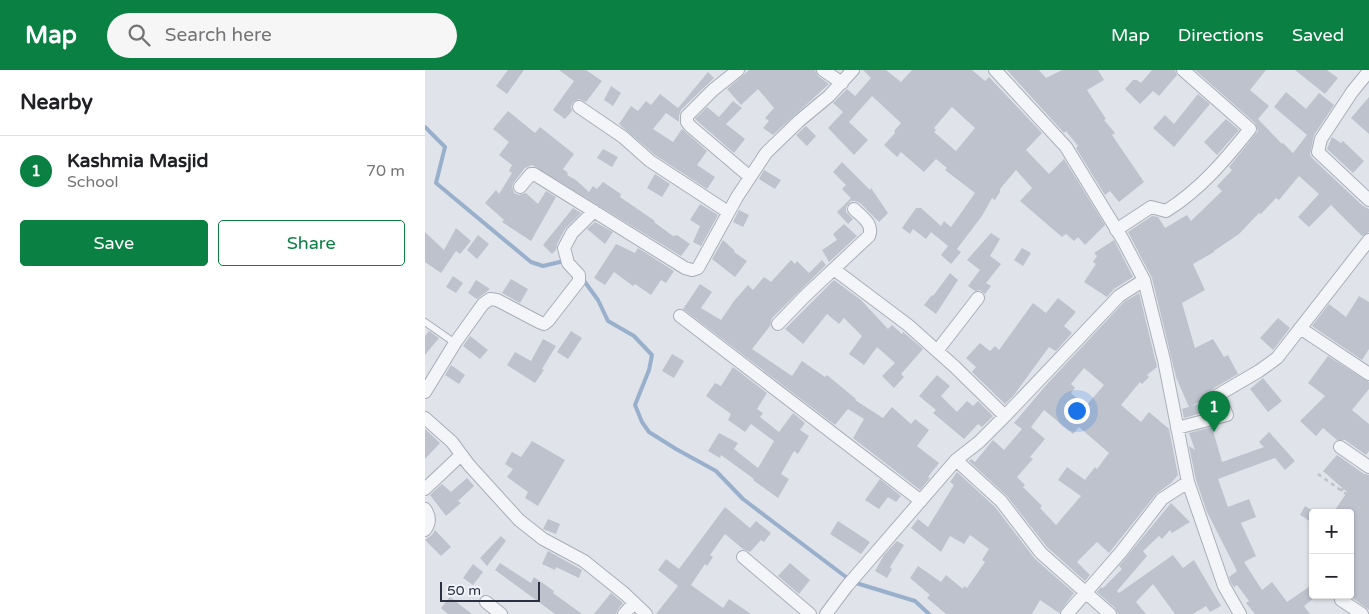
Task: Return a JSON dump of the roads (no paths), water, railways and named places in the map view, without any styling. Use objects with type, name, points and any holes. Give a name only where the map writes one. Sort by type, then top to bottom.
[{"type":"street","points":[[739,70],[713,90],[687,116],[687,122],[750,178]]},
{"type":"street","points":[[823,70],[842,83]]},
{"type":"street","points":[[520,187],[531,174],[534,174],[685,268],[692,270],[698,268],[729,212],[766,152],[829,96],[853,70]]},
{"type":"street","points":[[995,70],[1066,147],[1144,280],[1165,360],[1188,482],[1224,586],[1240,614]]},
{"type":"street","points":[[1116,230],[1151,207],[1166,211],[1180,202],[1209,178],[1249,129],[1183,70]]},
{"type":"street","points":[[1369,71],[1321,139],[1318,152],[1369,200]]},
{"type":"street","points":[[579,107],[623,137],[650,162],[729,212]]},
{"type":"street","points":[[778,324],[869,236],[871,231],[870,225],[854,209]]},
{"type":"street","points":[[425,392],[455,343],[483,304],[490,299],[497,300],[544,324],[548,321],[579,281],[579,275],[568,263],[564,248],[572,233],[594,211]]},
{"type":"street","points":[[1177,428],[1227,415],[1218,395],[1259,372],[1277,358],[1369,240]]},
{"type":"street","points":[[835,270],[901,319],[1005,416]]},
{"type":"street","points":[[826,614],[847,586],[956,460],[979,442],[1005,416],[1119,296],[1144,280]]},
{"type":"street","points":[[937,351],[978,298]]},
{"type":"street","points":[[679,316],[921,501]]},
{"type":"street","points":[[1300,328],[1369,374]]},
{"type":"street","points":[[425,418],[452,442],[461,455],[519,520],[543,539],[584,561],[625,594],[646,614]]},
{"type":"street","points":[[1340,447],[1366,465]]},
{"type":"street","points":[[425,489],[461,455]]},
{"type":"street","points":[[956,460],[1001,501],[1041,553],[1110,614]]},
{"type":"street","points":[[1067,614],[1121,552],[1161,499],[1188,482]]},
{"type":"street","points":[[425,509],[429,514],[429,522],[425,530]]},
{"type":"street","points":[[743,557],[810,614]]},
{"type":"street","points":[[1341,600],[1362,614]]},
{"type":"street","points":[[486,602],[501,614]]},
{"type":"street","points":[[624,614],[633,603]]},
{"type":"lane","points":[[425,322],[455,343]]},
{"type":"waterway","points":[[425,127],[445,147],[436,183],[531,262],[543,266],[564,261]]},
{"type":"waterway","points":[[582,278],[598,300],[608,321],[634,336],[652,355],[649,370],[635,405],[642,422],[649,432],[716,471],[743,499],[846,577]]},
{"type":"waterway","points":[[856,583],[915,601],[929,614]]},
{"type":"place","name":"Kashmia Masjid","points":[[1214,432]]}]
